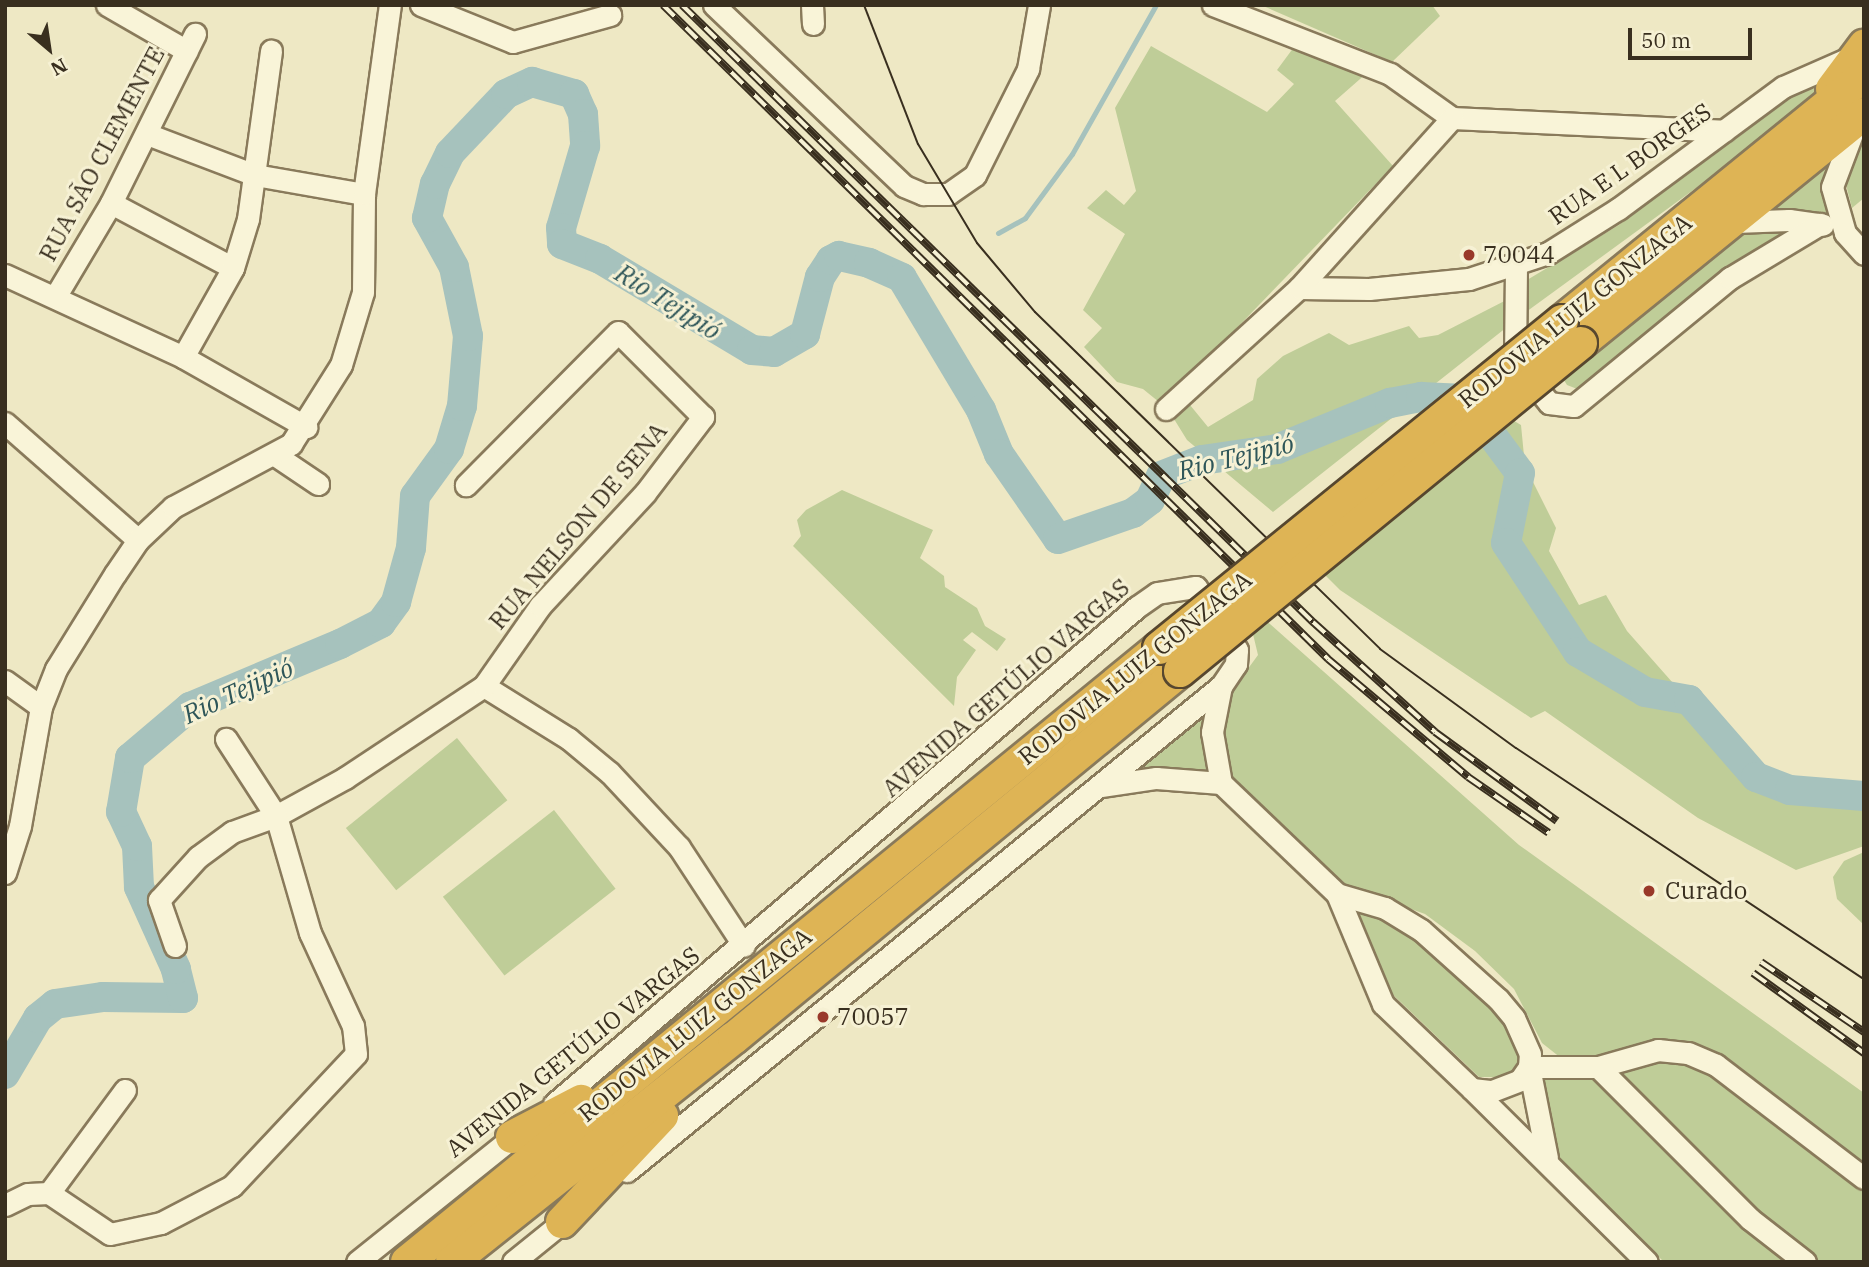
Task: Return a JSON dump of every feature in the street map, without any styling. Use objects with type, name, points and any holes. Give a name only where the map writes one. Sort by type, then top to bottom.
[{"type":"highway","name":"RODOVIA LUIZ GONZAGA","points":[[407,1262],[641,1069],[1169,659],[1572,332],[1814,117],[1861,59]]},
{"type":"highway","name":"RODOVIA LUIZ GONZAGA","points":[[1572,332],[1735,222],[1861,116]]},
{"type":"highway","name":"RODOVIA LUIZ GONZAGA","points":[[452,1262],[734,1038],[1169,659]]},
{"type":"highway","points":[[562,1222],[734,1038]]},
{"type":"highway","points":[[512,1137],[641,1069]]},
{"type":"street","name":"RUA SÃO CLEMENTE","points":[[55,297],[111,203],[191,42],[107,5]]},
{"type":"street","points":[[5,873],[13,825],[41,707],[55,669],[138,540],[173,507],[275,455],[306,428],[341,365],[359,314],[364,194],[390,5]]},
{"type":"street","points":[[421,5],[513,42],[610,15]]},
{"type":"street","points":[[714,5],[904,186],[923,194],[948,194],[975,175],[1028,69],[1039,5]]},
{"type":"street","points":[[1213,5],[1390,74],[1452,117],[1724,131]]},
{"type":"street","points":[[183,357],[233,268],[255,175],[271,51]]},
{"type":"street","name":"RUA E L BORGES","points":[[1299,288],[1416,286],[1516,266],[1598,222],[1783,86],[1861,59]]},
{"type":"street","points":[[1861,116],[1832,187],[1845,233],[1864,254]]},
{"type":"street","points":[[1166,410],[1299,288],[1452,117]]},
{"type":"street","points":[[147,134],[255,175],[364,194]]},
{"type":"street","points":[[111,203],[233,268]]},
{"type":"street","points":[[1735,222],[1821,224],[1845,233]]},
{"type":"street","points":[[1516,266],[1515,361],[1549,403],[1574,406],[1730,278],[1821,224]]},
{"type":"street","points":[[5,275],[183,357],[306,428]]},
{"type":"street","name":"RUA NELSON DE SENA","points":[[175,946],[159,900],[211,844],[276,816],[433,725],[484,686],[540,606],[645,493],[703,418],[618,332],[466,485]]},
{"type":"street","points":[[5,423],[138,540]]},
{"type":"street","points":[[275,455],[318,484]]},
{"type":"street","name":"AVENIDA GETÚLIO VARGAS","points":[[357,1262],[744,946],[1157,593],[1196,587],[1225,625],[1237,650],[1236,664],[1221,686],[513,1262]]},
{"type":"street","points":[[5,681],[41,707]]},
{"type":"street","points":[[484,686],[569,739],[610,773],[679,847],[744,946]]},
{"type":"street","points":[[1221,686],[1212,732],[1221,783],[1336,894],[1378,998],[1547,1158],[1647,1262]]},
{"type":"street","points":[[5,1205],[28,1194],[49,1193],[110,1234],[149,1227],[198,1207],[240,1179],[356,1054],[353,1026],[310,933],[276,816],[226,739]]},
{"type":"street","points":[[1099,786],[1156,778],[1221,783]]},
{"type":"street","points":[[1336,894],[1385,908],[1460,963],[1514,1018],[1530,1054],[1529,1067],[1547,1158]]},
{"type":"street","points":[[1472,1089],[1508,1087],[1529,1067],[1598,1067],[1658,1051],[1707,1061],[1864,1178]]},
{"type":"street","points":[[1598,1067],[1750,1219],[1805,1262]]},
{"type":"street","points":[[49,1193],[125,1090]]},
{"type":"green space","points":[[1261,5],[1432,5],[1440,16],[1392,62]]},
{"type":"green space","points":[[1151,46],[1267,112],[1294,84],[1277,70],[1294,47],[1368,72],[1335,101],[1393,166],[1203,363],[1159,402],[1143,389],[1117,382],[1084,347],[1102,328],[1083,310],[1125,234],[1087,208],[1106,190],[1124,205],[1136,191],[1115,108]]},
{"type":"green space","points":[[1806,82],[1816,91],[1733,161],[1526,312],[1273,512],[1187,440],[1174,419],[1190,405],[1208,427],[1253,400],[1257,379],[1283,356],[1329,333],[1349,345],[1409,326],[1419,338],[1438,335],[1524,291],[1527,280],[1619,225],[1762,110]]},
{"type":"green space","points":[[1864,137],[1864,198],[1852,208],[1844,177]]},
{"type":"green space","points":[[1842,144],[1822,181],[1832,224],[1811,212],[1758,214]]},
{"type":"green space","points":[[1755,226],[1806,226],[1590,394],[1567,385],[1562,377],[1731,236]]},
{"type":"green space","points":[[1504,415],[1521,425],[1525,466],[1556,528],[1549,551],[1579,605],[1606,595],[1627,631],[1756,777],[1790,790],[1864,796],[1864,846],[1796,870],[1698,818],[1545,711],[1531,718],[1340,590],[1317,567]]},
{"type":"green space","points":[[842,490],[933,530],[920,558],[944,576],[945,587],[977,608],[985,626],[1006,639],[997,651],[972,632],[963,640],[976,650],[957,677],[954,706],[793,546],[801,536],[797,520],[806,510]]},
{"type":"green space","points":[[1262,617],[1519,845],[1864,1093],[1864,1262],[1821,1262],[1752,1211],[1595,1056],[1566,1062],[1542,1043],[1514,989],[1475,951],[1425,914],[1343,885],[1228,772],[1223,703],[1258,655],[1252,630]]},
{"type":"green space","points":[[1214,697],[1213,775],[1113,778]]},
{"type":"green space","points":[[457,738],[507,800],[396,890],[346,828]]},
{"type":"green space","points":[[554,810],[616,889],[504,976],[443,897]]},
{"type":"green space","points":[[1864,852],[1864,925],[1837,899],[1833,877],[1844,861]]},
{"type":"green space","points":[[1354,910],[1393,916],[1513,1022],[1523,1057],[1511,1077],[1479,1077],[1389,991]]},
{"type":"green space","points":[[1596,1074],[1794,1262],[1664,1262],[1554,1155],[1539,1080]]},
{"type":"waterway","points":[[998,233],[1025,218],[1072,154],[1156,5]]},
{"type":"waterway","name":"Rio Tejipió","points":[[5,1074],[38,1018],[55,1004],[103,997],[183,998],[176,969],[139,887],[137,846],[121,812],[130,758],[190,707],[340,644],[381,623],[396,602],[411,548],[415,496],[449,449],[462,406],[468,336],[454,267],[427,218],[435,184],[450,153],[506,94],[532,82],[574,94],[583,114],[585,146],[561,228],[562,244],[600,259],[752,350],[774,352],[805,334],[820,277],[831,260],[839,256],[869,263],[902,278],[981,410],[999,454],[1058,539],[1133,513],[1150,500],[1161,476],[1202,460],[1277,449],[1390,403],[1421,397],[1465,399],[1520,473],[1506,543],[1578,652],[1645,692],[1689,700],[1756,777],[1790,790],[1864,796]]},
{"type":"tram line","points":[[864,5],[918,144],[977,243],[1035,312],[1380,649],[1516,748],[1864,979]]},
{"type":"railway","points":[[663,5],[1328,659],[1468,777],[1549,833]]},
{"type":"railway","points":[[682,5],[1313,622],[1435,732],[1557,821]]},
{"type":"railway","points":[[1761,962],[1864,1032]]},
{"type":"railway","points":[[1753,973],[1864,1053]]},
{"type":"place","name":"70044","points":[[1469,255]]},
{"type":"place","name":"Curado","points":[[1649,891]]},
{"type":"place","name":"70057","points":[[823,1017]]}]
